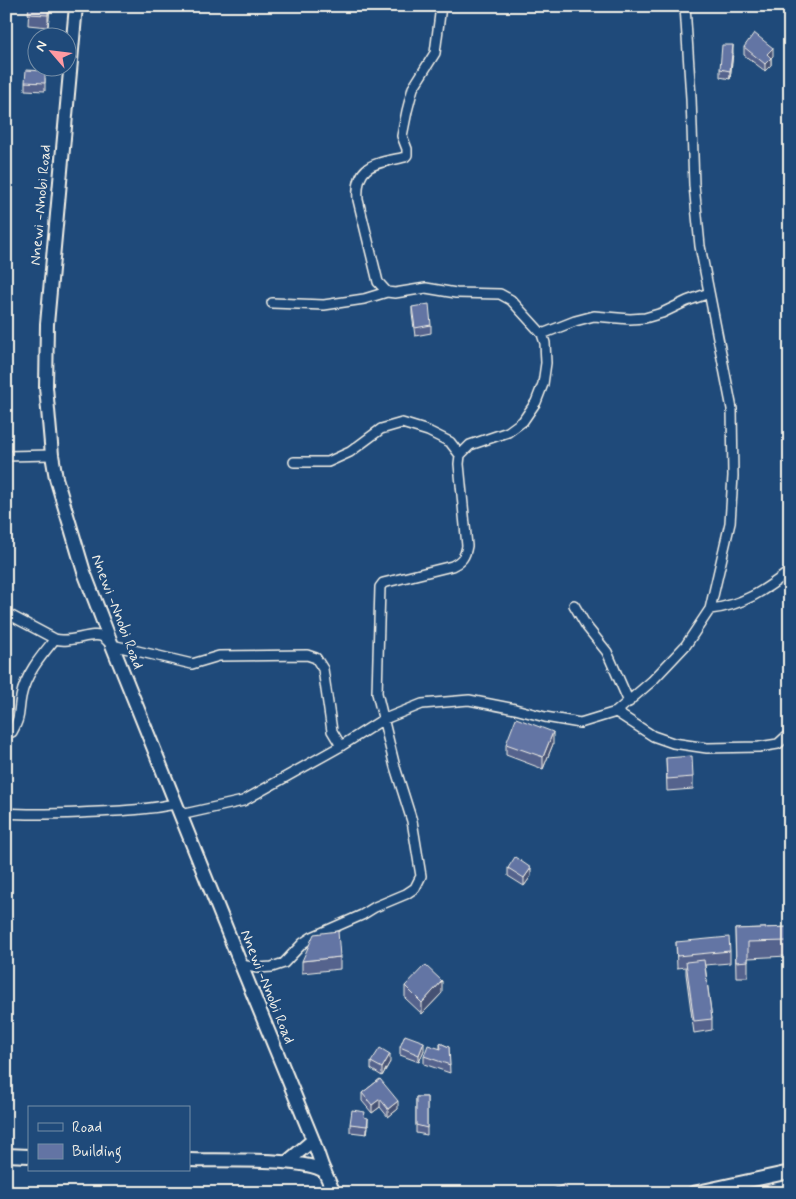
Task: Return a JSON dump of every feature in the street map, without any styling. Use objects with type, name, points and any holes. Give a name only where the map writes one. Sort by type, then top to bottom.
[{"type":"main road","name":"Nnewi -Nnobi Road","points":[[76,6],[46,324],[46,387],[56,478],[84,572],[112,645],[177,810],[334,1193]]},
{"type":"main road","points":[[287,1162],[313,1140]]},
{"type":"main road","points":[[6,1155],[28,1156]]},
{"type":"main road","points":[[190,1160],[287,1162],[316,1167],[325,1172]]},
{"type":"main road","points":[[693,1193],[790,1172]]},
{"type":"street","points":[[387,292],[378,282],[357,191],[359,181],[365,171],[375,163],[407,155],[408,149],[402,136],[407,111],[413,88],[435,53],[441,6]]},
{"type":"street","points":[[6,813],[48,815],[177,810],[243,801],[341,746],[382,720],[422,704],[469,700],[580,723],[616,712],[652,682],[686,645],[710,609],[721,569],[730,523],[733,476],[732,409],[700,246],[694,185],[692,98],[685,6]]},
{"type":"street","points":[[240,965],[258,968],[272,967],[284,963],[303,943],[312,937],[406,894],[415,888],[422,876],[412,821],[382,720],[377,693],[380,587],[383,583],[452,566],[461,562],[467,546],[458,464],[460,455],[470,445],[508,432],[523,420],[536,402],[543,384],[546,363],[545,344],[542,334],[512,300],[500,294],[456,292],[426,288],[395,293],[387,292],[364,299],[324,305],[272,303]]},
{"type":"street","points":[[542,334],[594,316],[630,319],[645,318],[662,313],[687,300],[709,293]]},
{"type":"street","points":[[294,462],[328,462],[350,452],[381,429],[402,423],[428,431],[450,442],[460,455]]},
{"type":"street","points":[[6,456],[52,455]]},
{"type":"street","points":[[710,609],[727,608],[743,602],[790,570]]},
{"type":"street","points":[[574,605],[587,628],[607,652],[629,702]]},
{"type":"street","points":[[6,613],[64,642],[96,635],[103,637],[112,645],[192,664],[218,656],[307,655],[316,658],[322,669],[332,731],[341,746]]},
{"type":"street","points":[[12,732],[19,720],[20,697],[30,672],[55,639]]},
{"type":"street","points":[[616,712],[653,736],[673,743],[706,748],[759,747],[778,744],[790,733]]},
{"type":"building","points":[[29,6],[48,6],[48,15],[28,14]]},
{"type":"building","points":[[6,10],[9,10],[9,49],[6,49]]},
{"type":"building","points":[[754,33],[773,48],[767,54],[771,58],[765,64],[744,47]]},
{"type":"building","points":[[722,45],[733,45],[730,71],[720,69]]},
{"type":"building","points":[[26,70],[28,70],[28,78],[45,78],[45,83],[25,82]]},
{"type":"building","points":[[429,304],[431,325],[415,328],[412,307]]},
{"type":"building","points":[[516,718],[553,732],[543,757],[506,744]]},
{"type":"building","points":[[692,756],[693,777],[667,779],[666,758]]},
{"type":"building","points":[[515,857],[531,868],[524,878],[508,868]]},
{"type":"building","points":[[790,927],[790,950],[788,950],[788,941],[748,942],[748,961],[736,962],[735,929]]},
{"type":"building","points":[[338,931],[340,957],[302,961],[314,934]]},
{"type":"building","points":[[729,937],[730,951],[677,956],[676,942]]},
{"type":"building","points":[[704,960],[712,1019],[694,1021],[686,962]]},
{"type":"building","points":[[425,965],[442,981],[422,1003],[405,986]]},
{"type":"building","points":[[405,1035],[424,1042],[419,1055],[400,1047]]},
{"type":"building","points":[[440,1043],[449,1047],[450,1065],[424,1056],[428,1045],[441,1049]]},
{"type":"building","points":[[380,1048],[390,1054],[382,1068],[371,1062]]},
{"type":"building","points":[[380,1079],[398,1101],[388,1109],[380,1099],[372,1105],[362,1093]]},
{"type":"building","points":[[416,1097],[427,1097],[427,1128],[416,1125]]},
{"type":"building","points":[[352,1110],[365,1112],[364,1117],[368,1118],[367,1126],[350,1124]]},
{"type":"building","points":[[565,1184],[568,1193],[550,1193],[549,1191]]}]
